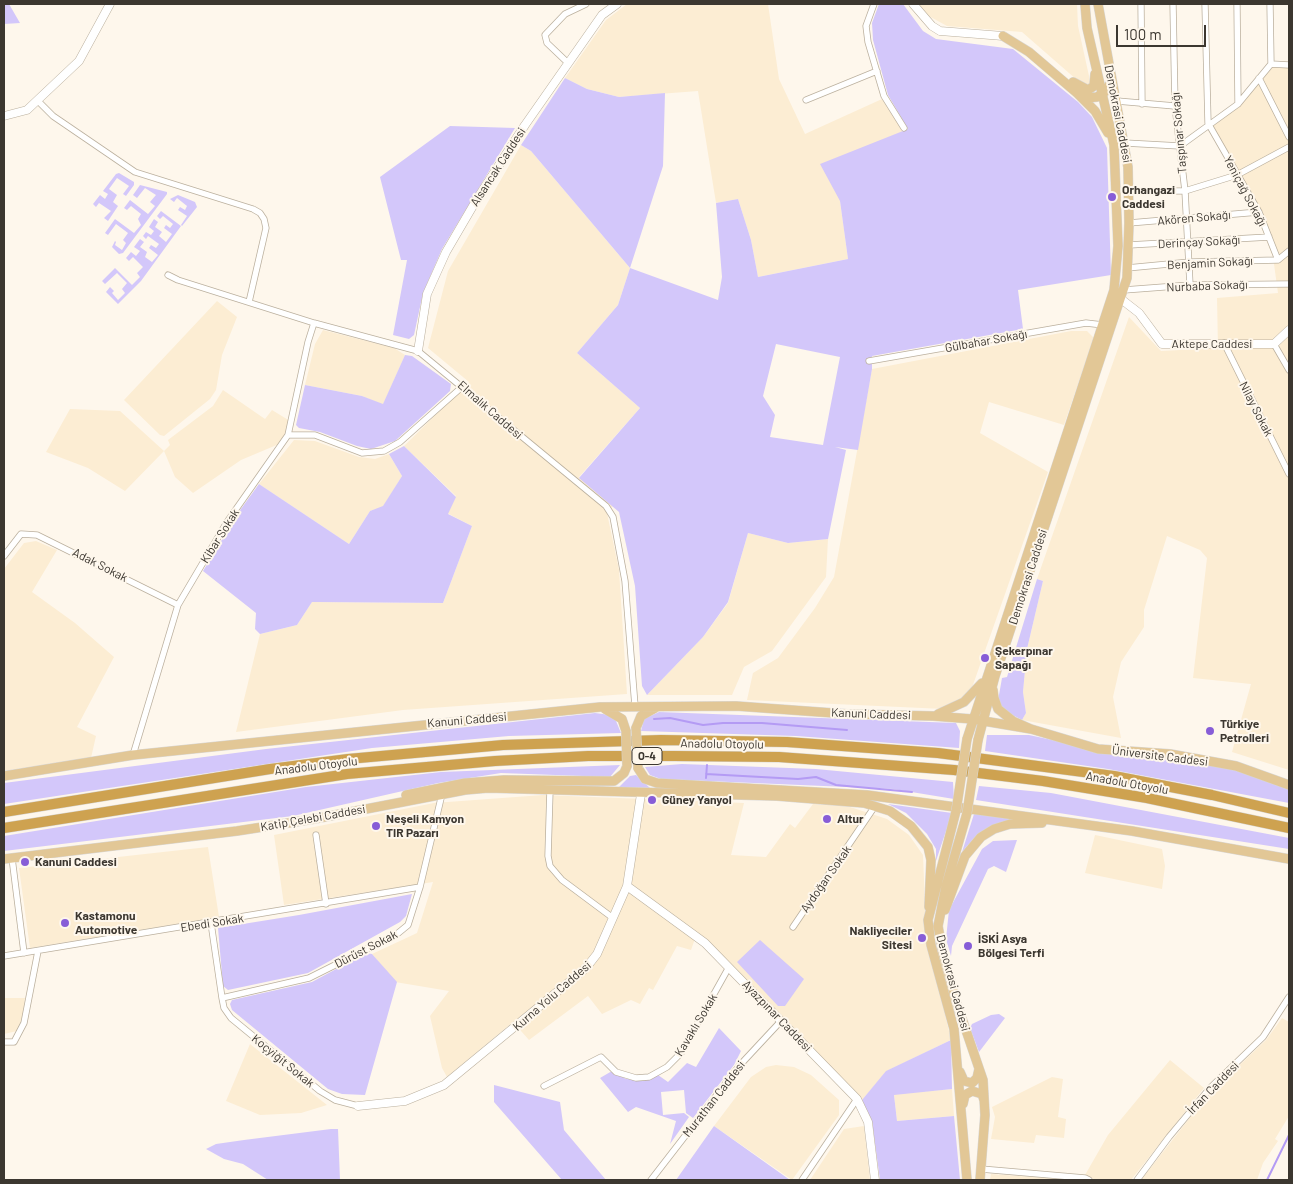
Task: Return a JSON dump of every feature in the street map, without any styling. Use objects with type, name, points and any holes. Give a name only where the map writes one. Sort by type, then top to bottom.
[{"type":"highway","name":"Anadolu Otoyolu","points":[[4,812],[270,769],[357,758],[503,745],[661,740],[787,742],[938,753],[1114,776],[1212,795],[1289,813]]},
{"type":"highway","name":"Anadolu Otoyolu","points":[[4,828],[266,785],[406,768],[579,756],[799,758],[964,771],[1043,781],[1147,798],[1289,828]]},
{"type":"main road","name":"Demokrasi Caddesi","points":[[967,1180],[957,1060],[950,1010],[931,945],[928,928],[929,907],[956,811],[972,719],[1114,290],[1117,269],[1118,214],[1114,145],[1086,28],[1085,4]]},
{"type":"main road","name":"Demokrasi Caddesi","points":[[980,1180],[986,1115],[983,1080],[963,1025],[940,939],[939,914],[967,813],[982,720],[1056,489],[1123,295],[1127,268],[1130,191],[1125,143],[1098,4]]},
{"type":"main road","points":[[1003,36],[1021,39],[1085,90],[1091,89],[1095,82],[1093,56]]},
{"type":"main road","points":[[1003,36],[1029,52],[1077,93],[1095,111],[1114,145]]},
{"type":"main road","points":[[1077,93],[1091,98],[1102,94],[1112,80]]},
{"type":"main road","points":[[1103,325],[1106,322],[1113,321]]},
{"type":"main road","points":[[996,676],[994,698],[998,709],[1013,721],[1031,729]]},
{"type":"main road","points":[[933,716],[964,702],[986,678]]},
{"type":"main road","points":[[662,706],[641,716],[636,728],[638,768],[645,778],[657,783],[867,795],[1132,831],[1289,859]]},
{"type":"main road","name":"Kanuni Caddesi","points":[[4,776],[133,755],[600,707],[736,706],[846,714],[933,716],[982,720],[1031,729]]},
{"type":"main road","points":[[314,819],[465,783],[504,780],[614,781],[624,773],[627,766],[626,731],[622,718],[600,707]]},
{"type":"main road","name":"Üniversite Caddesi","points":[[1031,729],[1098,749],[1170,754],[1236,766],[1289,785]]},
{"type":"main road","name":"Katip Çelebi Caddesi","points":[[8,858],[209,835],[314,819],[442,794],[488,788],[640,794],[743,795]]},
{"type":"main road","points":[[743,795],[802,791]]},
{"type":"main road","points":[[743,795],[821,799],[875,806],[890,811],[911,826],[928,847],[930,860],[929,907]]},
{"type":"main road","points":[[940,939],[945,910],[965,856],[981,837],[994,829],[1010,824],[1028,822],[1110,831],[1132,831]]},
{"type":"main road","points":[[957,1060],[961,1077],[964,1081],[972,1083],[979,1074],[975,1054]]},
{"type":"main road","points":[[962,1112],[965,1095],[968,1092],[975,1091],[982,1094],[986,1115]]},
{"type":"street","points":[[4,116],[27,110],[79,61],[110,4]]},
{"type":"street","points":[[568,63],[547,43],[545,35],[565,14],[586,4]]},
{"type":"street","name":"Alsancak Caddesi","points":[[418,351],[427,294],[446,252],[477,199],[568,63],[602,16],[616,4]]},
{"type":"street","points":[[874,4],[866,26],[884,96],[904,128]]},
{"type":"street","points":[[913,4],[932,26],[940,31],[1003,36]]},
{"type":"street","points":[[1141,4],[1142,104]]},
{"type":"street","name":"Taşpınar Sokağı","points":[[1173,4],[1175,106],[1185,191],[1190,285]]},
{"type":"street","points":[[1205,4],[1208,123]]},
{"type":"street","points":[[1237,4],[1238,104]]},
{"type":"street","points":[[1125,143],[1180,146],[1208,123],[1238,104],[1271,64],[1270,4]]},
{"type":"street","points":[[1271,64],[1289,65]]},
{"type":"street","points":[[806,100],[877,71]]},
{"type":"street","points":[[1259,78],[1289,137]]},
{"type":"street","points":[[38,101],[53,116],[135,172],[253,208],[260,213],[266,228],[249,302]]},
{"type":"street","points":[[1117,101],[1175,106]]},
{"type":"street","name":"Yeniçağ Sokağı","points":[[1208,123],[1259,212],[1278,260]]},
{"type":"street","points":[[1130,191],[1185,191],[1237,174],[1289,147]]},
{"type":"street","name":"Akören Sokağı","points":[[1129,223],[1259,212]]},
{"type":"street","name":"Derinçay Sokağı","points":[[1128,245],[1270,238]]},
{"type":"street","points":[[1278,260],[1289,251]]},
{"type":"street","name":"Benjamin Sokağı","points":[[1127,268],[1190,262],[1278,260]]},
{"type":"street","name":"Elmalık Caddesi","points":[[168,275],[178,280],[314,323],[418,351],[463,386],[610,510],[625,581],[635,706]]},
{"type":"street","name":"Nurbaba Sokağı","points":[[1123,295],[1190,285],[1289,284]]},
{"type":"street","name":"Aktepe Caddesi","points":[[1123,295],[1162,344],[1274,344]]},
{"type":"street","name":"Kibar Sokak","points":[[133,755],[178,605],[227,522],[288,436],[308,342],[314,323]]},
{"type":"street","name":"Gülbahar Sokağı","points":[[869,362],[1086,323],[1103,325]]},
{"type":"street","points":[[1289,330],[1274,344],[1289,370]]},
{"type":"street","name":"Nilay Sokak","points":[[1224,343],[1289,474]]},
{"type":"street","points":[[288,436],[315,435],[362,453],[377,453],[400,442],[463,386]]},
{"type":"street","name":"Adak Sokak","points":[[4,556],[21,534],[30,533],[46,538],[178,605]]},
{"type":"street","points":[[550,790],[548,856],[550,866],[562,880],[613,918]]},
{"type":"street","name":"Dürüst Sokak","points":[[222,998],[304,980],[397,934],[412,920],[442,794]]},
{"type":"street","name":"Kurna Yolu Caddesi","points":[[358,1106],[415,1098],[435,1090],[455,1078],[586,968],[597,954],[626,886],[640,794]]},
{"type":"street","name":"Aydoğan Sokak","points":[[793,927],[875,806]]},
{"type":"street","points":[[316,835],[326,904]]},
{"type":"street","points":[[8,858],[24,953]]},
{"type":"street","name":"Ayazpınar Caddesi","points":[[626,886],[696,935],[857,1099],[868,1122],[875,1180]]},
{"type":"street","name":"Ebedi Sokak","points":[[4,956],[420,887]]},
{"type":"street","name":"Koçyiğit Sokak","points":[[211,923],[224,1008],[231,1018],[320,1091],[335,1100],[358,1106]]},
{"type":"street","points":[[4,1042],[14,1042],[24,1023],[38,951]]},
{"type":"street","name":"Kavaklı Sokak","points":[[544,1086],[601,1057],[616,1072],[636,1078],[649,1077],[667,1067],[681,1053],[729,967]]},
{"type":"street","name":"İrfan Caddesi","points":[[1137,1180],[1169,1136],[1210,1088],[1263,1037],[1289,997]]},
{"type":"street","name":"Murathan Caddesi","points":[[651,1180],[740,1065],[781,1021]]},
{"type":"street","points":[[802,1180],[857,1099]]},
{"type":"street","points":[[981,1169],[1089,1180]]},
{"type":"shaded area","points":[[4,4],[9,4],[20,23],[4,24]]},
{"type":"shaded area","points":[[627,4],[768,4],[779,79],[805,134],[882,99],[903,131],[840,201],[848,259],[758,277],[751,240],[738,199],[716,203],[698,91],[619,97],[587,89],[565,78],[606,20]]},
{"type":"shaded area","points":[[879,4],[903,4],[923,31],[936,39],[1013,49],[1078,102],[1092,117],[1107,148],[1111,275],[1018,290],[1023,329],[872,356],[872,369],[858,450],[835,447],[846,450],[828,539],[788,543],[748,533],[728,602],[703,637],[647,695],[642,686],[635,586],[619,512],[579,478],[640,408],[577,353],[618,305],[630,268],[718,300],[722,277],[716,203],[738,199],[751,240],[758,277],[848,259],[840,201],[820,164],[908,129],[888,95],[873,40],[872,23]],"holes":[[[776,344],[840,357],[823,445],[770,437],[775,415],[763,396]]]},
{"type":"shaded area","points":[[916,4],[1077,4],[1078,26],[1091,85],[1085,87],[1022,32],[947,26],[927,15]]},
{"type":"shaded area","points":[[1270,64],[1289,66],[1289,770],[1232,752],[1251,684],[1193,678],[1207,558],[1200,550],[1167,536],[1144,610],[1144,627],[1121,662],[1113,697],[1121,738],[1022,720],[1026,713],[1023,692],[1027,649],[1043,581],[1037,579],[1129,317],[1161,351],[1218,348],[1217,298],[1278,293],[1273,257],[1258,219],[1206,123],[1237,102]]},
{"type":"shaded area","points":[[565,78],[587,89],[619,97],[665,93],[663,166],[630,268],[531,151],[521,145]]},
{"type":"shaded area","points":[[450,126],[515,128],[442,249],[423,293],[414,335],[409,339],[393,335],[407,260],[401,260],[380,177]]},
{"type":"shaded area","points":[[521,145],[531,151],[630,268],[618,305],[577,353],[640,408],[579,477],[613,506],[607,513],[619,570],[627,694],[403,710],[236,732],[260,634],[297,625],[312,602],[443,603],[472,526],[447,513],[456,496],[404,446],[469,382],[428,348],[448,271]]},
{"type":"shaded area","points":[[119,173],[134,182],[134,185],[126,196],[123,194],[129,186],[117,178],[109,189],[117,195],[113,202],[118,206],[108,221],[104,218],[111,211],[99,203],[96,207],[93,204],[100,195],[105,199],[108,194],[103,191],[116,174]]},
{"type":"shaded area","points":[[140,185],[167,192],[167,194],[123,253],[119,254],[112,247],[115,241],[115,245],[122,250],[126,243],[123,240],[128,233],[116,224],[108,235],[105,233],[115,219],[134,233],[141,225],[138,219],[141,214],[131,206],[127,210],[124,208],[130,200],[148,214],[155,206],[150,202],[156,195],[145,188],[137,198],[133,195]]},
{"type":"shaded area","points":[[178,195],[195,202],[197,207],[182,226],[187,216],[178,210],[180,207],[185,210],[187,206],[177,198],[174,202],[170,199]]},
{"type":"shaded area","points":[[161,211],[181,226],[141,281],[118,304],[106,292],[110,287],[118,300],[125,293],[122,289],[127,283],[117,273],[105,284],[102,281],[115,268],[132,285],[140,277],[137,273],[143,267],[133,257],[129,261],[126,258],[131,252],[136,256],[140,251],[134,247],[140,239],[144,242],[140,247],[147,252],[145,257],[152,262],[158,255],[149,248],[151,245],[156,248],[159,244],[148,236],[146,239],[143,236],[146,232],[151,235],[154,231],[149,227],[154,219],[158,222],[155,227],[162,232],[159,236],[166,242],[172,234],[164,228],[166,225],[170,228],[173,224],[163,216],[160,219],[157,216]]},
{"type":"shaded area","points":[[217,301],[237,317],[222,355],[216,390],[210,399],[164,436],[160,435],[124,400]]},
{"type":"shaded area","points":[[323,330],[394,348],[405,355],[383,405],[362,396],[305,385],[315,344]]},
{"type":"shaded area","points":[[1071,331],[1087,331],[1094,338],[1064,425],[989,402],[980,433],[1048,472],[968,699],[944,709],[747,700],[753,673],[778,658],[815,608],[834,577],[872,369]]},
{"type":"shaded area","points":[[405,355],[412,356],[451,384],[450,391],[395,441],[371,449],[357,446],[320,432],[299,428],[296,425],[305,385],[362,396],[383,404]]},
{"type":"shaded area","points":[[223,390],[265,419],[272,410],[290,421],[287,432],[279,444],[241,460],[193,493],[175,477],[164,451],[170,445],[168,440],[213,406]]},
{"type":"shaded area","points":[[70,409],[120,411],[164,451],[125,491],[88,468],[46,452]]},
{"type":"shaded area","points":[[294,440],[315,441],[359,457],[375,459],[389,454],[402,476],[383,507],[370,511],[349,544],[259,484]]},
{"type":"shaded area","points":[[404,446],[456,497],[448,514],[472,526],[443,603],[312,602],[297,625],[260,634],[255,629],[256,613],[203,571],[238,513],[259,484],[349,544],[370,511],[383,506],[402,476],[389,454]]},
{"type":"shaded area","points":[[748,533],[788,543],[828,539],[826,577],[772,651],[744,667],[732,695],[647,695],[703,637],[728,603]]},
{"type":"shaded area","points":[[36,541],[57,550],[32,592],[75,623],[114,657],[77,727],[96,736],[91,758],[4,771],[4,569],[24,543]]},
{"type":"shaded area","points":[[1037,579],[1043,581],[1027,649],[1023,692],[1026,713],[1022,720],[1007,712],[999,703],[999,695],[1002,678],[1007,677]]},
{"type":"shaded area","points":[[659,712],[956,723],[960,731],[959,748],[796,736],[641,731],[644,719]]},
{"type":"shaded area","points":[[595,713],[610,715],[616,721],[621,733],[509,736],[372,748],[4,804],[4,783],[266,749]]},
{"type":"shaded area","points":[[987,735],[1029,735],[1113,753],[1229,767],[1289,788],[1289,803],[1108,769],[985,751]]},
{"type":"shaded area","points":[[682,764],[816,769],[953,782],[954,799],[893,789],[661,779],[650,775],[645,767]]},
{"type":"shaded area","points":[[620,765],[610,777],[501,773],[438,783],[293,816],[4,851],[4,836],[306,787],[441,772]]},
{"type":"shaded area","points":[[636,775],[650,788],[619,787],[630,776]]},
{"type":"shaded area","points":[[979,786],[1051,793],[1289,838],[1289,849],[976,800]]},
{"type":"shaded area","points":[[543,795],[744,803],[731,855],[766,857],[790,824],[795,828],[813,804],[844,805],[887,819],[909,835],[923,855],[926,930],[951,1040],[887,1071],[862,1100],[697,933],[691,950],[677,946],[653,990],[649,988],[640,1004],[631,1000],[602,1014],[588,996],[529,1040],[513,1022],[447,1077],[442,1068],[430,1016],[449,991],[395,982],[372,954],[417,933],[433,882],[284,905],[274,835],[434,803]]},
{"type":"shaded area","points":[[888,804],[952,813],[936,861],[936,849],[927,834],[906,813]]},
{"type":"shaded area","points":[[974,814],[1016,818],[994,825],[976,836],[962,852]]},
{"type":"shaded area","points":[[1095,835],[1162,849],[1165,866],[1162,889],[1085,873]]},
{"type":"shaded area","points":[[1017,840],[1006,872],[994,866],[988,869],[952,946],[951,956],[946,939],[949,910],[982,849],[993,841]]},
{"type":"shaded area","points":[[208,847],[219,917],[30,948],[19,868]]},
{"type":"shaded area","points":[[412,894],[406,916],[400,922],[308,973],[228,990],[223,986],[218,928]]},
{"type":"shaded area","points":[[760,940],[804,979],[785,1006],[778,1006],[737,962]]},
{"type":"shaded area","points":[[366,953],[372,954],[397,982],[365,1095],[342,1094],[328,1089],[232,1010],[230,1004],[232,1000],[312,982]]},
{"type":"shaded area","points":[[4,998],[25,998],[22,1020],[17,1031],[4,1034]]},
{"type":"shaded area","points":[[999,1014],[1005,1018],[979,1052],[970,1028],[972,1024],[991,1015]]},
{"type":"shaded area","points":[[1282,1018],[1289,1022],[1289,1116],[1275,1139],[1278,1141],[1263,1163],[1257,1180],[1141,1180],[1207,1096],[1266,1040]]},
{"type":"shaded area","points":[[719,1028],[741,1051],[734,1065],[693,1118],[686,1113],[684,1090],[661,1092],[663,1115],[684,1113],[689,1117],[670,1144],[676,1121],[636,1107],[628,1112],[600,1078],[612,1071],[626,1079],[649,1080],[658,1075],[668,1082],[687,1063],[696,1067]]},
{"type":"shaded area","points":[[951,1040],[952,1089],[894,1095],[897,1121],[954,1116],[960,1180],[880,1180],[872,1121],[862,1100],[886,1071]]},
{"type":"shaded area","points":[[250,1044],[327,1105],[301,1113],[260,1115],[226,1101]]},
{"type":"shaded area","points":[[1170,1060],[1204,1088],[1131,1180],[1096,1180],[1085,1175],[1108,1135]]},
{"type":"shaded area","points":[[776,1065],[794,1067],[811,1075],[839,1100],[839,1115],[792,1180],[714,1126],[751,1077],[766,1067]]},
{"type":"shaded area","points":[[1052,1077],[1063,1079],[1058,1117],[1066,1119],[1064,1138],[1036,1135],[1034,1143],[991,1139],[995,1117],[992,1107]]},
{"type":"shaded area","points":[[494,1085],[560,1102],[564,1130],[606,1180],[562,1180],[494,1102]]},
{"type":"shaded area","points":[[952,1089],[954,1116],[897,1121],[894,1094]]},
{"type":"shaded area","points":[[714,1126],[790,1180],[676,1180]]},
{"type":"shaded area","points":[[864,1126],[870,1180],[810,1180],[844,1129]]},
{"type":"shaded area","points":[[338,1129],[340,1180],[268,1180],[243,1164],[224,1159],[206,1149],[216,1144]]},
{"type":"shaded area","points":[[991,1174],[1074,1180],[990,1180]]},
{"type":"waterway","points":[[654,719],[670,718],[703,725],[762,723],[847,730]]},
{"type":"waterway","points":[[706,778],[707,765]]},
{"type":"waterway","points":[[706,774],[798,779],[816,777],[836,785],[912,792]]},
{"type":"waterway","points":[[1267,1180],[1289,1135]]},
{"type":"place","name":"Orhangazi Caddesi","points":[[1112,197]]},
{"type":"place","name":"Şekerpınar Sapağı","points":[[985,658]]},
{"type":"place","name":"Türkiye Petrolleri","points":[[1210,731]]},
{"type":"place","name":"Güney Yanyol","points":[[652,800]]},
{"type":"place","name":"Altur","points":[[827,819]]},
{"type":"place","name":"Neşeli Kamyon TIR Pazarı","points":[[376,826]]},
{"type":"place","name":"Kanuni Caddesi","points":[[25,862]]},
{"type":"place","name":"Kastamonu Automotive","points":[[65,923]]},
{"type":"place","name":"Nakliyeciler Sitesi","points":[[922,938]]},
{"type":"place","name":"İSKİ Asya Bölgesi Terfi","points":[[968,946]]}]
